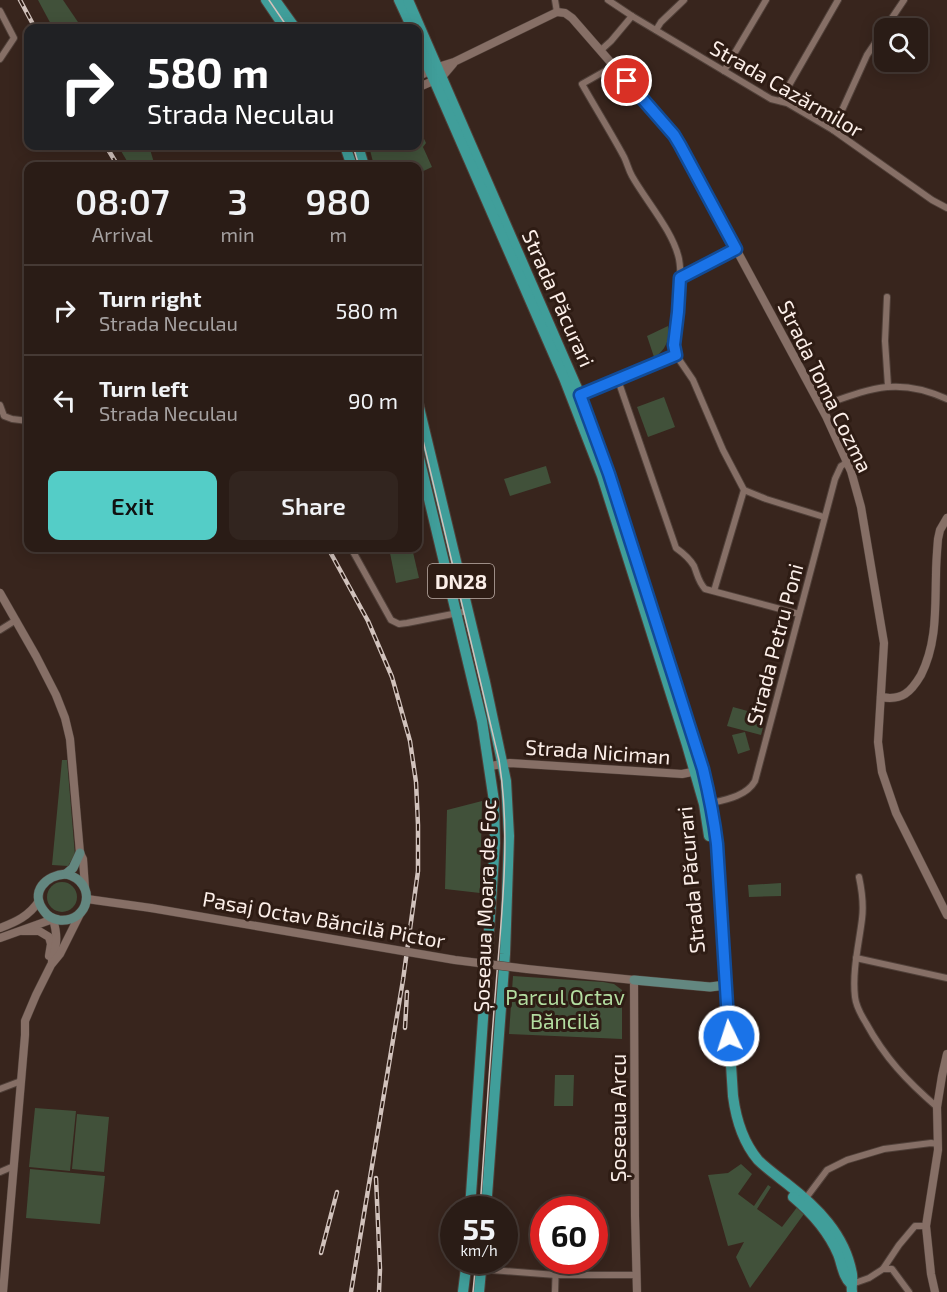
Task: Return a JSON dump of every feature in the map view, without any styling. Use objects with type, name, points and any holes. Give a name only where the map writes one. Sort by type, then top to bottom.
[{"type":"main road","points":[[266,0],[282,24]]},
{"type":"main road","points":[[275,0],[292,24]]},
{"type":"main road","points":[[399,0],[410,24]]},
{"type":"main road","points":[[408,0],[417,24]]},
{"type":"main road","points":[[422,37],[436,74]]},
{"type":"main road","points":[[422,49],[436,74]]},
{"type":"main road","name":"Strada Păcurari","points":[[436,74],[577,397],[699,770],[707,804],[733,1096],[742,1135],[759,1161],[806,1198],[829,1222],[845,1250],[853,1277],[852,1288]]},
{"type":"main road","name":"Șoseaua Moara de Foc","points":[[422,420],[504,764],[508,801],[506,954],[487,1196]]},
{"type":"main road","name":"DN28","points":[[422,470],[482,720],[494,801],[495,843],[471,1196]]},
{"type":"main road","points":[[66,874],[74,868],[80,853]]},
{"type":"main road","points":[[66,874],[77,878],[85,888],[87,899],[85,905],[80,914],[72,919],[53,919],[43,911],[38,896],[47,880],[66,874]]},
{"type":"main road","points":[[634,980],[710,987],[722,986]]},
{"type":"main road","name":"Strada Păcurari","points":[[722,986],[726,1095],[729,1118],[736,1137],[754,1166],[801,1203],[823,1228],[838,1253],[846,1280],[852,1288]]},
{"type":"main road","points":[[463,1292],[465,1274]]},
{"type":"main road","points":[[479,1292],[481,1274]]},
{"type":"street","points":[[422,84],[454,62],[557,12],[555,0]]},
{"type":"street","name":"Strada Cazărmilor","points":[[608,0],[771,99],[787,103],[833,130],[932,200],[947,208]]},
{"type":"street","points":[[656,30],[661,22],[684,0]]},
{"type":"street","points":[[724,71],[766,0]]},
{"type":"street","points":[[780,101],[838,0]]},
{"type":"street","points":[[833,130],[867,54],[904,0]]},
{"type":"street","points":[[0,10],[14,38],[0,59]]},
{"type":"street","name":"Strada Toma Cozma","points":[[557,12],[565,13],[572,18],[674,135],[848,462],[861,507],[884,643],[878,742],[882,772],[890,800],[944,902],[947,915]]},
{"type":"street","points":[[601,50],[632,16]]},
{"type":"street","points":[[614,66],[582,84],[674,245],[680,263],[674,345],[676,355],[693,380],[723,450],[744,490],[824,517]]},
{"type":"street","points":[[422,76],[436,74]]},
{"type":"street","points":[[680,278],[736,249]]},
{"type":"street","points":[[887,297],[885,340],[888,386]]},
{"type":"street","points":[[577,397],[676,355]]},
{"type":"street","points":[[618,380],[676,548],[693,564],[699,582],[705,589],[799,614]]},
{"type":"street","points":[[820,406],[874,388],[888,386],[918,390],[947,399]]},
{"type":"street","points":[[0,405],[4,416],[24,420]]},
{"type":"street","name":"Strada Petru Poni","points":[[707,804],[729,799],[749,790],[756,782],[824,517],[837,473],[841,466],[848,462]]},
{"type":"street","points":[[714,591],[744,490]]},
{"type":"street","points":[[881,697],[897,698],[909,692],[925,666],[935,628],[938,538],[947,518]]},
{"type":"street","points":[[353,552],[391,620],[399,624],[407,623],[468,610]]},
{"type":"street","points":[[0,592],[56,695],[65,718],[70,739],[85,888]]},
{"type":"street","points":[[0,630],[16,620]]},
{"type":"street","name":"Strada Niciman","points":[[490,766],[510,763],[682,774],[699,770]]},
{"type":"street","points":[[859,877],[863,898],[854,996],[860,1013],[874,1038],[894,1065],[937,1107]]},
{"type":"street","name":"Pasaj Octav Băncilă Pictor","points":[[87,899],[488,965],[634,980]]},
{"type":"street","points":[[0,928],[24,918],[39,901]]},
{"type":"street","points":[[51,965],[60,954],[80,914]]},
{"type":"street","points":[[0,938],[53,919],[57,942],[51,965],[25,1021],[14,1167],[4,1248],[3,1292]]},
{"type":"street","points":[[17,931],[39,931],[49,937],[50,950],[43,981]]},
{"type":"street","points":[[856,958],[947,978]]},
{"type":"street","name":"Șoseaua Arcu","points":[[634,980],[637,1292]]},
{"type":"street","points":[[935,1292],[926,1226],[941,1148],[937,1107],[947,1054]]},
{"type":"street","points":[[0,1089],[21,1081]]},
{"type":"street","points":[[806,1198],[827,1170],[847,1160],[884,1149],[931,1143],[941,1148]]},
{"type":"street","points":[[0,1172],[14,1167]]},
{"type":"street","points":[[852,1288],[883,1269],[915,1226],[926,1226]]},
{"type":"street","points":[[883,1269],[892,1269],[909,1292]]},
{"type":"street","points":[[518,1270],[556,1275],[637,1275]]},
{"type":"street","points":[[555,1292],[556,1275]]},
{"type":"green space","points":[[38,0],[63,0],[79,24],[51,24]]},
{"type":"green space","points":[[422,135],[426,143],[423,147],[432,167],[422,172],[422,162],[373,162],[370,150],[422,150]]},
{"type":"green space","points":[[120,150],[150,150],[154,162],[128,162]]},
{"type":"green space","points":[[668,326],[669,335],[666,344],[654,357],[647,336]]},
{"type":"green space","points":[[664,397],[675,427],[648,437],[637,407]]},
{"type":"green space","points":[[546,466],[551,483],[510,496],[504,479]]},
{"type":"green space","points":[[390,552],[413,552],[419,578],[396,583]]},
{"type":"green space","points":[[733,707],[766,716],[761,735],[727,726]]},
{"type":"green space","points":[[745,732],[750,750],[738,754],[732,735]]},
{"type":"green space","points":[[62,760],[67,760],[75,855],[68,866],[52,865]]},
{"type":"green space","points":[[482,801],[480,893],[445,889],[447,810]]},
{"type":"green space","points":[[62,882],[68,883],[76,891],[76,903],[68,911],[62,912],[56,911],[48,903],[47,897],[48,891],[56,883]]},
{"type":"green space","points":[[781,883],[781,896],[749,897],[748,885]]},
{"type":"green space","name":"Parcul Octav Băncilă","points":[[513,976],[614,984],[622,990],[622,1039],[509,1034]]},
{"type":"green space","points":[[555,1075],[574,1075],[573,1106],[554,1106]]},
{"type":"green space","points":[[35,1108],[76,1111],[70,1171],[29,1167]]},
{"type":"green space","points":[[77,1114],[109,1117],[104,1172],[72,1169]]},
{"type":"green space","points":[[741,1164],[752,1174],[738,1194],[754,1206],[768,1185],[771,1187],[757,1209],[782,1227],[798,1206],[804,1214],[750,1288],[736,1257],[744,1242],[728,1246],[708,1175],[728,1173]]},
{"type":"green space","points":[[30,1169],[105,1176],[100,1224],[26,1218]]},
{"type":"tram line","points":[[269,0],[285,24]]},
{"type":"tram line","points":[[354,150],[358,162]]},
{"type":"tram line","points":[[422,436],[499,760],[503,788],[505,844],[503,901],[481,1196]]},
{"type":"tram line","points":[[473,1292],[475,1274]]},
{"type":"railway","points":[[20,0],[33,24]]},
{"type":"railway","points":[[108,150],[116,162]]},
{"type":"railway","points":[[330,552],[368,621],[392,677],[410,741],[416,782],[418,825],[418,871],[403,980],[351,1292]]},
{"type":"railway","points":[[405,1028],[407,992]]},
{"type":"railway","points":[[376,1178],[379,1292]]},
{"type":"railway","points":[[321,1253],[337,1192]]},
{"type":"route","points":[[627,81],[674,135],[736,249],[680,278],[674,345],[676,355],[580,395],[609,474],[710,797],[717,844],[729,1036]]}]
